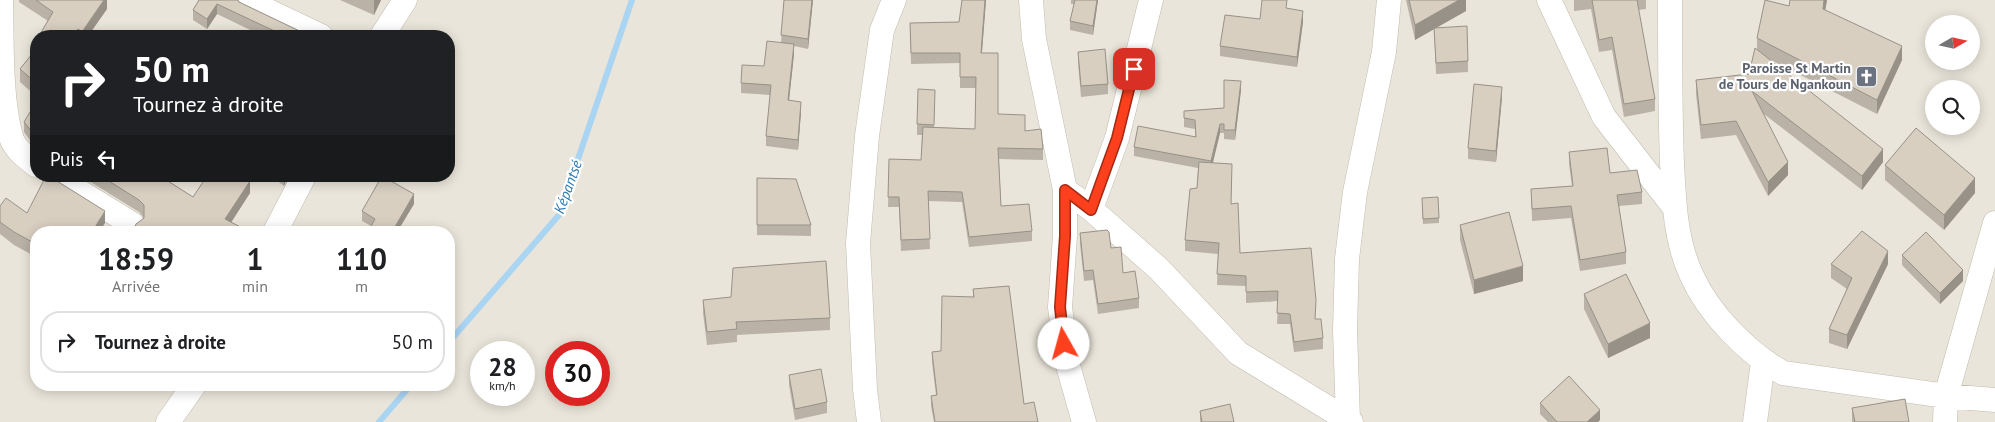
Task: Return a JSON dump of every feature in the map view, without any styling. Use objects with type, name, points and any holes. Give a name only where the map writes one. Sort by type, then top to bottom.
[{"type":"street","points":[[1,0],[4,108],[12,140],[21,153],[30,160]]},
{"type":"street","points":[[245,0],[308,30]]},
{"type":"street","points":[[386,30],[405,0]]},
{"type":"street","points":[[869,422],[865,389],[858,243],[867,136],[882,30],[894,0]]},
{"type":"street","points":[[1031,0],[1034,39],[1065,190],[1065,236],[1060,307],[1067,362],[1084,422]]},
{"type":"street","points":[[1091,210],[1117,138],[1152,0]]},
{"type":"street","points":[[1349,421],[1345,330],[1347,259],[1355,192],[1384,52],[1389,0]]},
{"type":"street","points":[[1549,0],[1604,118],[1674,207]]},
{"type":"street","points":[[1670,0],[1670,119],[1674,207],[1691,274],[1719,318],[1763,362],[1782,373],[1946,396],[1995,400]]},
{"type":"street","points":[[64,182],[132,224]]},
{"type":"street","points":[[278,226],[301,182]]},
{"type":"street","points":[[1065,190],[1159,269],[1238,353],[1349,421]]},
{"type":"street","points":[[1945,422],[1946,396],[1995,223]]},
{"type":"street","points":[[1755,422],[1763,362]]},
{"type":"street","points":[[168,422],[190,391]]},
{"type":"shaded area","points":[[0,0],[1995,0],[1995,422],[0,422]]},
{"type":"building","points":[[36,0],[104,0],[83,30],[42,30],[53,12]]},
{"type":"building","points":[[199,0],[238,0],[297,30],[272,30],[217,4],[207,19],[193,10]]},
{"type":"building","points":[[784,0],[812,0],[808,39],[781,35]]},
{"type":"building","points":[[962,0],[985,0],[981,53],[998,53],[998,114],[1025,115],[1025,131],[1041,129],[1043,149],[998,148],[1001,206],[1029,204],[1032,231],[969,237],[962,192],[928,191],[930,239],[901,240],[899,197],[888,197],[889,159],[921,160],[923,127],[975,129],[976,77],[960,77],[960,53],[911,53],[910,23],[959,22]]},
{"type":"building","points":[[1075,0],[1097,0],[1093,26],[1070,21]]},
{"type":"building","points":[[1262,0],[1287,0],[1286,8],[1303,11],[1297,57],[1220,46],[1225,15],[1260,19]]},
{"type":"building","points":[[1409,0],[1459,0],[1415,25]]},
{"type":"building","points":[[1592,0],[1637,0],[1655,99],[1624,104],[1612,37],[1599,40]]},
{"type":"building","points":[[1765,0],[1789,6],[1790,0],[1824,0],[1823,9],[1902,46],[1877,100],[1757,38]]},
{"type":"building","points":[[1467,26],[1468,61],[1436,63],[1434,28]]},
{"type":"building","points":[[767,41],[794,44],[788,100],[801,102],[798,140],[766,136],[771,85],[741,83],[742,65],[764,66]]},
{"type":"building","points":[[1755,48],[1883,149],[1862,176],[1752,91],[1788,162],[1768,182],[1736,121],[1701,125],[1696,80],[1749,74]]},
{"type":"building","points":[[1105,49],[1108,84],[1081,86],[1078,52]]},
{"type":"building","points":[[30,56],[30,78],[20,69]]},
{"type":"building","points":[[1224,80],[1241,81],[1235,130],[1224,130],[1224,124],[1220,124],[1211,161],[1134,147],[1138,126],[1196,137],[1195,120],[1184,118],[1184,111],[1224,108]]},
{"type":"building","points":[[1474,84],[1502,87],[1496,151],[1468,148]]},
{"type":"building","points":[[918,89],[935,90],[934,125],[917,124]]},
{"type":"building","points":[[30,112],[30,130],[24,122]]},
{"type":"building","points":[[1916,128],[1975,178],[1944,215],[1885,165]]},
{"type":"building","points":[[1607,148],[1610,173],[1637,170],[1642,192],[1617,195],[1626,252],[1580,260],[1571,206],[1532,209],[1531,189],[1573,186],[1569,152]]},
{"type":"building","points":[[1199,162],[1232,164],[1231,204],[1238,203],[1240,253],[1311,248],[1316,300],[1315,319],[1321,319],[1323,338],[1294,342],[1290,314],[1277,313],[1278,291],[1246,292],[1246,276],[1217,274],[1219,243],[1185,240],[1190,189],[1197,188]]},
{"type":"building","points":[[757,178],[796,179],[811,225],[757,225]]},
{"type":"building","points":[[43,182],[59,182],[105,211],[96,226],[30,226],[30,241],[0,222],[0,206],[6,198],[27,213]]},
{"type":"building","points":[[110,182],[169,182],[193,197],[203,182],[249,182],[225,219],[238,226],[135,226],[144,218],[144,205]]},
{"type":"building","points":[[379,182],[393,182],[414,194],[395,226],[371,226],[375,219],[362,211]]},
{"type":"building","points":[[1438,197],[1439,218],[1423,219],[1422,198]]},
{"type":"building","points":[[1509,212],[1523,266],[1474,280],[1460,225]]},
{"type":"building","points":[[1107,230],[1109,232],[1111,248],[1121,247],[1123,273],[1135,271],[1139,298],[1098,304],[1093,270],[1084,271],[1080,233]]},
{"type":"building","points":[[1862,231],[1888,251],[1847,335],[1829,329],[1852,278],[1831,264]]},
{"type":"building","points":[[1926,232],[1963,270],[1940,293],[1902,255]]},
{"type":"building","points":[[826,261],[830,318],[736,322],[737,329],[707,332],[703,300],[731,297],[733,268]]},
{"type":"building","points":[[1626,274],[1650,323],[1608,344],[1584,294]]},
{"type":"building","points":[[1009,286],[1024,404],[1034,402],[1038,422],[935,422],[931,396],[937,395],[932,352],[941,351],[942,296],[974,297],[973,289]]},
{"type":"building","points":[[821,369],[827,402],[795,409],[789,375]]},
{"type":"building","points":[[1569,376],[1600,410],[1587,422],[1557,422],[1540,403]]},
{"type":"building","points":[[1905,399],[1909,422],[1855,422],[1852,408]]},
{"type":"building","points":[[1230,404],[1234,422],[1202,422],[1200,411]]},
{"type":"waterway","name":"Képantsé","points":[[455,335],[559,215],[632,0]]},
{"type":"waterway","name":"Képantsé","points":[[379,422],[406,391]]},
{"type":"place","name":"Paroisse St Martin de Tours de Ngankoun","points":[[1867,76]]},
{"type":"route","points":[[1064,344],[1060,307],[1065,236],[1065,190],[1091,210],[1117,138],[1134,69]]}]
